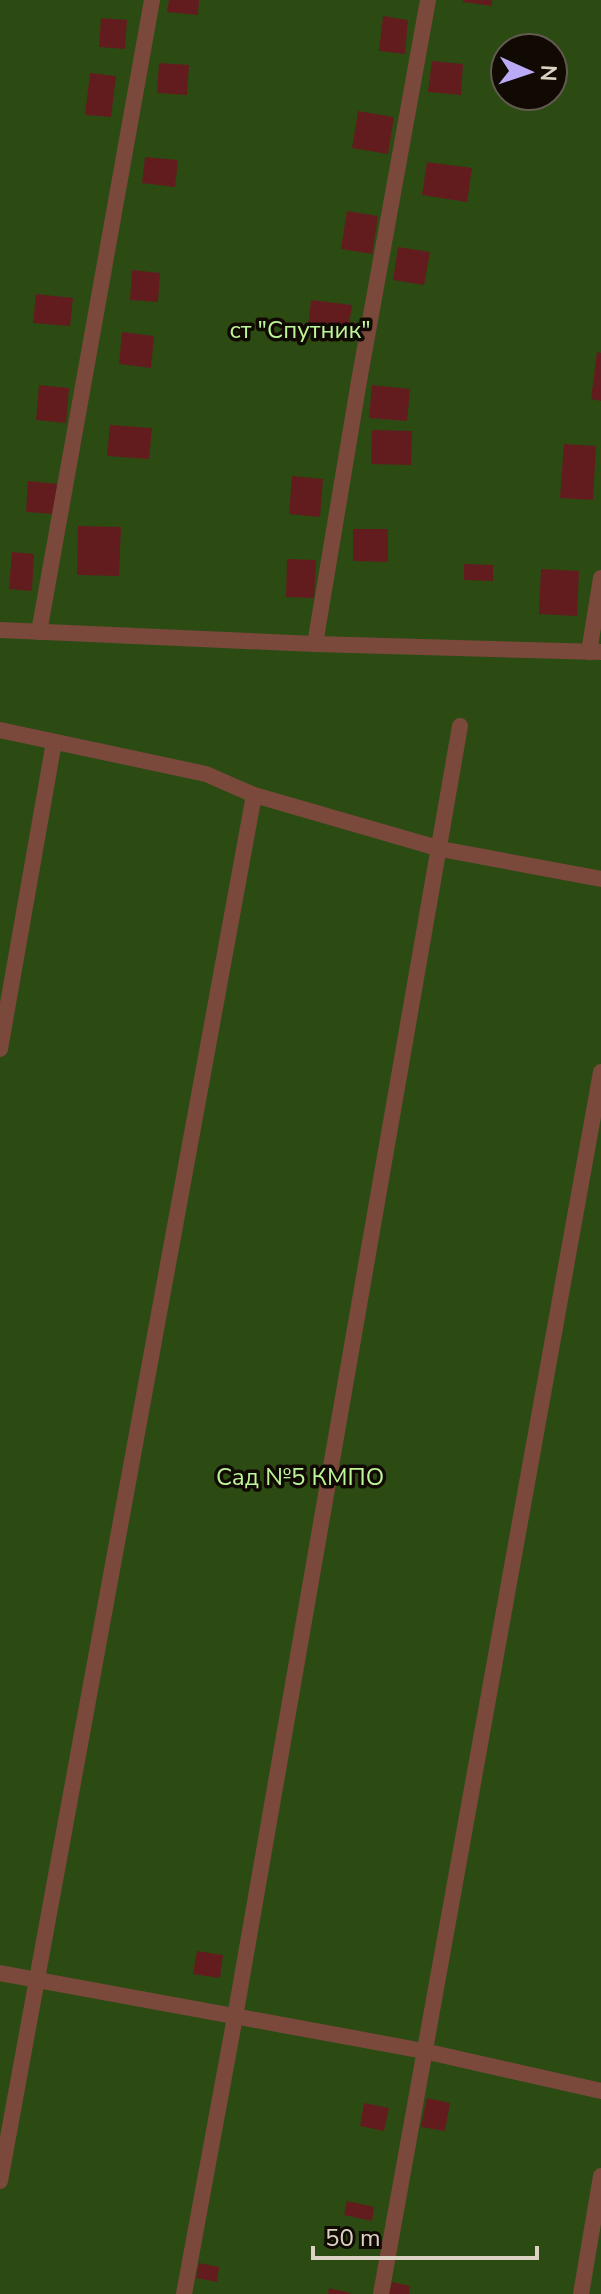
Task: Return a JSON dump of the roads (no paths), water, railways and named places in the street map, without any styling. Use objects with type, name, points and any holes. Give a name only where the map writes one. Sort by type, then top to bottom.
[{"type":"lane","points":[[39,632],[152,0]]},
{"type":"lane","points":[[315,644],[428,0]]},
{"type":"lane","points":[[0,630],[595,652],[601,578]]},
{"type":"lane","points":[[184,2294],[441,849],[460,726]]},
{"type":"lane","points":[[0,730],[206,774],[254,795],[441,849],[601,879]]},
{"type":"lane","points":[[0,1049],[54,742]]},
{"type":"lane","points":[[0,2181],[254,795]]},
{"type":"lane","points":[[381,2294],[601,1072]]},
{"type":"lane","points":[[0,1973],[424,2051],[601,2091]]},
{"type":"lane","points":[[581,2294],[601,2176]]},
{"type":"park label","name":"ст \"Спутник\"","points":[[300,330]]},
{"type":"park label","name":"Сад №5 КМПО","points":[[300,1477]]}]
